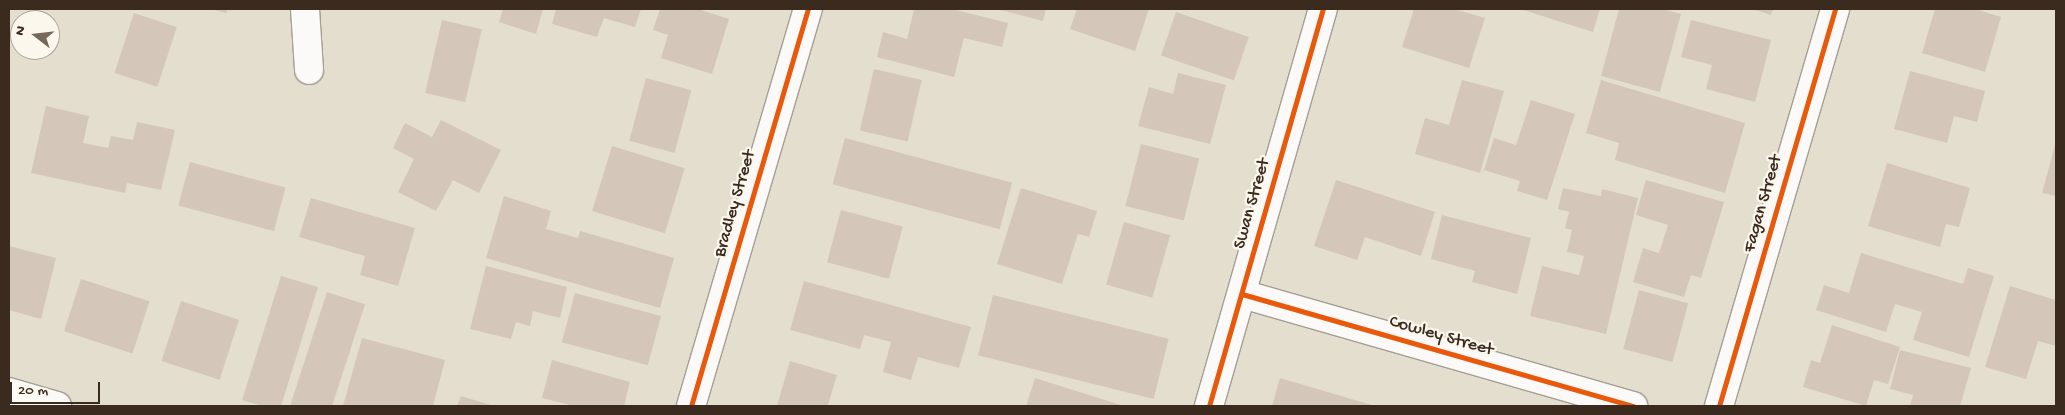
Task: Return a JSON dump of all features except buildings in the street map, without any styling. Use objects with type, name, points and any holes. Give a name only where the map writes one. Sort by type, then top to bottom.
[{"type":"street","points":[[305,9],[309,70]]},
{"type":"street","name":"Bradley Street","points":[[691,406],[808,9]]},
{"type":"street","name":"Swan Street","points":[[1208,406],[1323,9]]},
{"type":"street","name":"Fagan Street","points":[[1719,406],[1835,9]]},
{"type":"street","name":"Cowley Street","points":[[1242,294],[1633,406]]},
{"type":"street","points":[[9,392],[57,406]]},
{"type":"cycle path","points":[[691,406],[808,9]]},
{"type":"cycle path","points":[[1209,406],[1323,9]]},
{"type":"cycle path","points":[[1719,406],[1835,9]]},
{"type":"cycle path","points":[[1242,294],[1633,406]]}]
